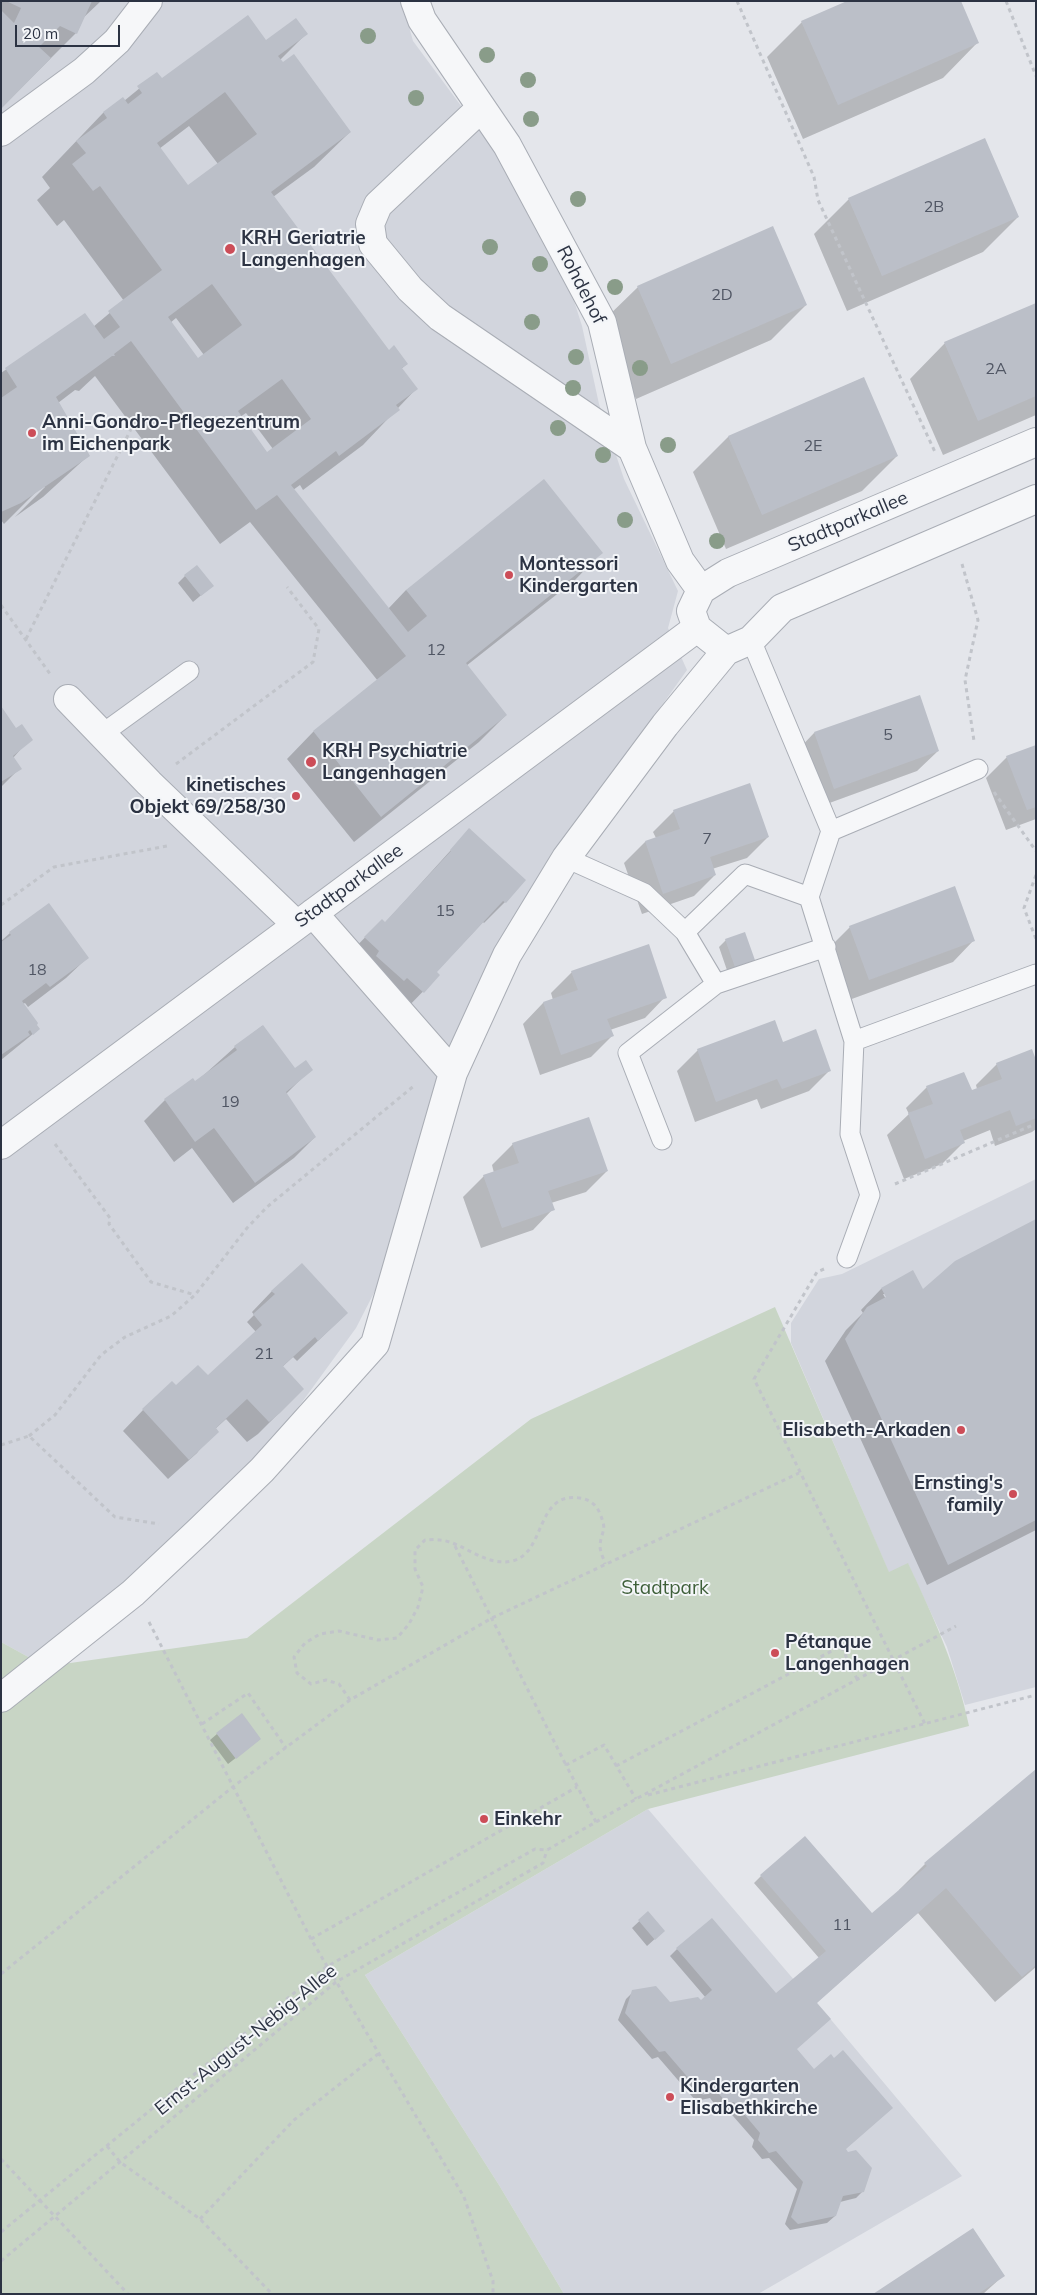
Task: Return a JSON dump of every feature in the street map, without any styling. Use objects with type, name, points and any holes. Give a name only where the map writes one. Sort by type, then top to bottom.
[{"type":"street","points":[[1,132],[84,71],[117,41],[148,1]]},
{"type":"street","name":"Rohdehof","points":[[415,1],[422,20],[507,145],[602,322],[632,448],[680,561],[701,590]]},
{"type":"street","points":[[481,108],[378,205],[370,224],[373,244],[410,289],[440,317],[632,448]]},
{"type":"street","name":"Stadtparkallee","points":[[701,590],[728,573],[1036,442]]},
{"type":"street","points":[[1,1698],[133,1593],[199,1531],[262,1470],[376,1344],[448,1068],[507,955],[566,858],[665,726],[726,651],[751,640],[782,608],[1036,499]]},
{"type":"street","points":[[701,590],[691,611],[696,628],[726,651]]},
{"type":"street","name":"Stadtparkallee","points":[[1,1145],[696,628]]},
{"type":"street","points":[[68,699],[149,783],[209,838],[305,919],[448,1068]]},
{"type":"lane","points":[[751,640],[831,831],[810,897],[854,1042],[850,1134],[870,1195],[846,1258]]},
{"type":"lane","points":[[102,734],[189,671]]},
{"type":"lane","points":[[831,831],[978,769]]},
{"type":"lane","points":[[566,858],[644,894],[685,932],[716,984]]},
{"type":"lane","points":[[685,932],[745,874],[810,897]]},
{"type":"lane","points":[[662,1140],[628,1053],[716,984],[826,946]]},
{"type":"lane","points":[[854,1042],[1036,974]]},
{"type":"path","points":[[737,1],[814,177],[818,200],[948,479]]},
{"type":"path","points":[[1006,1],[1036,76]]},
{"type":"path","points":[[26,639],[132,427]]},
{"type":"path","points":[[954,534],[978,620],[965,680],[978,769],[1036,851]]},
{"type":"path","points":[[149,783],[313,662],[319,629],[287,587]]},
{"type":"path","points":[[1,605],[68,699]]},
{"type":"path","points":[[1,905],[54,866],[209,838]]},
{"type":"path","points":[[1036,875],[1024,908],[1036,939]]},
{"type":"path","points":[[1,1444],[29,1436],[55,1415],[102,1355],[125,1337],[171,1316],[195,1295],[247,1228],[267,1207],[448,1068]]},
{"type":"path","points":[[37,1119],[110,1218],[109,1224],[151,1282],[195,1295]]},
{"type":"path","points":[[870,1195],[1033,1125]]},
{"type":"path","points":[[846,1258],[817,1272],[754,1379],[925,1724]]},
{"type":"path","points":[[29,1436],[115,1518],[199,1531]]},
{"type":"path","points":[[1,1974],[234,1786],[350,1700],[492,1618],[799,1473]]},
{"type":"path","points":[[350,1700],[339,1684],[326,1680],[311,1684],[297,1673],[294,1657],[305,1643],[320,1634],[339,1631],[378,1640],[397,1638],[409,1624],[418,1607],[423,1587],[415,1569],[415,1550],[425,1540],[441,1540],[478,1557],[509,1562],[524,1558],[532,1545],[540,1525],[552,1507],[569,1496],[588,1499],[599,1511],[606,1530],[600,1547],[605,1565]]},
{"type":"path","points":[[455,1546],[596,1822]]},
{"type":"path","points":[[133,1593],[326,1967],[464,2197],[493,2280],[493,2294]]},
{"type":"path","points":[[1,2232],[185,2080],[326,1967],[535,1848],[548,1850],[636,1799],[858,1681],[956,1626]]},
{"type":"path","points":[[616,1766],[841,1646],[858,1681]]},
{"type":"path","points":[[202,1724],[248,1693],[286,1748]]},
{"type":"path","points":[[642,1796],[1036,1695]]},
{"type":"path","points":[[566,1765],[604,1745],[636,1799]]},
{"type":"path","points":[[311,1939],[577,1786]]},
{"type":"path","name":"Ernst-August-Nebig-Allee","points":[[1,2261],[336,1982],[543,1863],[548,1850]]},
{"type":"path","points":[[200,2219],[294,2120],[378,2054]]},
{"type":"path","points":[[107,2146],[120,2162],[200,2219],[272,2294]]},
{"type":"path","points":[[1,2160],[128,2294]]},
{"type":"shaded area","name":"KRH Psychiatrie Langenhagen","points":[[1,1],[402,1],[413,41],[510,172],[570,288],[582,326],[599,404],[624,479],[678,591],[668,628],[687,670],[556,854],[476,989],[459,1034],[377,1287],[356,1328],[273,1442],[195,1523],[32,1659],[1,1642]]},
{"type":"shaded area","points":[[1036,1179],[1036,1687],[965,1705],[947,1647],[908,1564],[889,1573],[791,1343],[791,1323],[819,1279],[842,1274]]},
{"type":"shaded area","name":"Kindergarten Elisabethkirche","points":[[648,1809],[801,1988],[799,2019],[817,2003],[962,2176],[758,2294],[564,2294],[499,2185],[365,1975]]},
{"type":"green space","name":"Stadtpark","points":[[775,1307],[889,1572],[908,1563],[951,1663],[969,1726],[648,1809],[365,1975],[499,2185],[564,2294],[1,2294],[1,1642],[32,1659],[42,1667],[247,1638],[531,1419]]},
{"type":"building","points":[[6,1],[92,1],[77,34],[60,26],[39,47],[51,58],[1,109],[1,10],[14,23],[21,8]]},
{"type":"building","points":[[847,1],[961,1],[979,43],[838,105],[801,21]]},
{"type":"building","name":"KRH Geriatrie Langenhagen","points":[[248,15],[266,40],[296,18],[308,34],[278,56],[283,62],[294,54],[351,132],[271,192],[389,350],[394,345],[408,364],[402,368],[418,389],[396,405],[400,410],[339,456],[336,451],[291,485],[408,632],[427,616],[406,590],[544,479],[603,553],[466,663],[507,715],[381,817],[313,731],[406,656],[277,495],[256,510],[131,341],[114,354],[115,356],[112,356],[56,397],[90,456],[21,503],[1,512],[1,398],[17,387],[5,368],[85,313],[104,339],[120,327],[108,311],[162,270],[100,186],[93,191],[72,164],[86,153],[76,141],[107,118],[103,112],[123,97],[128,104],[142,93],[137,86],[157,72],[162,78]],"holes":[[[225,92],[257,134],[188,185],[157,143]],[[212,284],[242,325],[198,358],[168,317]],[[282,379],[311,419],[267,452],[238,411]]]},
{"type":"building","points":[[985,138],[1019,217],[882,276],[848,198]]},
{"type":"building","points":[[773,226],[807,305],[671,364],[637,286]]},
{"type":"building","points":[[1036,303],[1036,396],[978,421],[944,342]]},
{"type":"building","points":[[864,377],[898,456],[762,515],[728,436]]},
{"type":"building","points":[[197,565],[214,586],[201,596],[184,575]]},
{"type":"building","points":[[920,695],[939,751],[834,789],[814,732]]},
{"type":"building","points":[[1,706],[16,728],[22,724],[33,740],[13,756],[22,769],[1,782]]},
{"type":"building","points":[[1036,745],[1036,807],[1027,810],[1006,756]]},
{"type":"building","points":[[750,783],[769,837],[710,857],[716,875],[663,894],[645,841],[680,829],[673,810]]},
{"type":"building","points":[[469,828],[526,880],[506,903],[503,901],[437,972],[440,975],[424,993],[407,978],[404,981],[376,956],[379,951],[364,937],[382,919],[385,922],[451,851]]},
{"type":"building","points":[[955,886],[975,941],[869,980],[849,926]]},
{"type":"building","points":[[49,903],[89,958],[50,987],[46,983],[22,1001],[38,1023],[37,1025],[40,1029],[33,1035],[30,1030],[28,1032],[30,1035],[1,1055],[1,942],[11,935],[9,932]]},
{"type":"building","points":[[745,932],[756,963],[736,970],[725,939]]},
{"type":"building","points":[[649,944],[667,998],[607,1019],[614,1036],[561,1055],[543,1002],[578,990],[571,971]]},
{"type":"building","points":[[775,1020],[783,1042],[816,1029],[831,1071],[782,1089],[777,1079],[716,1102],[697,1049]]},
{"type":"building","points":[[263,1025],[295,1068],[306,1060],[313,1070],[286,1092],[316,1137],[255,1183],[214,1128],[195,1142],[164,1099],[193,1078],[195,1081],[237,1050],[234,1046]]},
{"type":"building","points":[[1032,1049],[1036,1060],[1036,1118],[1016,1126],[1010,1110],[960,1130],[965,1143],[925,1159],[908,1113],[933,1104],[926,1086],[964,1072],[972,1090],[1002,1079],[996,1063]]},
{"type":"building","points":[[589,1117],[608,1171],[548,1191],[555,1210],[502,1228],[483,1175],[519,1163],[512,1143]]},
{"type":"building","name":"Elisabeth-Arkaden","points":[[1036,1219],[1036,1520],[948,1565],[845,1339],[867,1307],[886,1297],[881,1288],[913,1270],[923,1289],[955,1261]]},
{"type":"building","points":[[302,1263],[348,1313],[318,1341],[315,1337],[283,1366],[304,1389],[280,1413],[269,1422],[247,1399],[216,1428],[219,1432],[189,1460],[142,1409],[172,1381],[176,1385],[198,1365],[208,1375],[262,1325],[253,1314],[275,1294],[271,1291]]},
{"type":"building","points":[[242,1713],[261,1739],[236,1759],[216,1733]]},
{"type":"building","points":[[1036,1769],[1036,1965],[1022,1977],[946,1888],[817,2003],[831,2019],[797,2049],[814,2069],[831,2054],[834,2058],[843,2050],[893,2108],[846,2149],[848,2152],[856,2150],[872,2168],[864,2192],[843,2196],[836,2216],[798,2224],[791,2217],[803,2182],[776,2151],[769,2153],[758,2140],[760,2133],[734,2102],[727,2103],[717,2092],[703,2095],[665,2051],[659,2052],[625,2013],[632,1990],[656,1986],[670,2002],[698,1997],[701,2000],[712,1990],[676,1948],[712,1918],[776,1993],[826,1951],[760,1875],[805,1836],[872,1913],[927,1866],[924,1863]]},
{"type":"building","points":[[648,1911],[665,1931],[655,1940],[638,1920]]},
{"type":"building","points":[[973,2228],[1005,2276],[978,2294],[873,2294]]},
{"type":"place","name":"KRH Geriatrie Langenhagen","points":[[230,249]]},
{"type":"place","name":"Anni-Gondro-Pflegezentrum im Eichenpark","points":[[32,433]]},
{"type":"place","name":"Montessori Kindergarten","points":[[509,575]]},
{"type":"place","name":"KRH Psychiatrie Langenhagen","points":[[311,762]]},
{"type":"place","name":"kinetisches Objekt 69/258/30","points":[[296,796]]},
{"type":"place","name":"Elisabeth-Arkaden","points":[[961,1430]]},
{"type":"place","name":"Ernsting's family","points":[[1013,1494]]},
{"type":"place","name":"Pétanque Langenhagen","points":[[775,1653]]},
{"type":"place","name":"Einkehr","points":[[484,1819]]},
{"type":"place","name":"Kindergarten Elisabethkirche","points":[[670,2097]]}]
